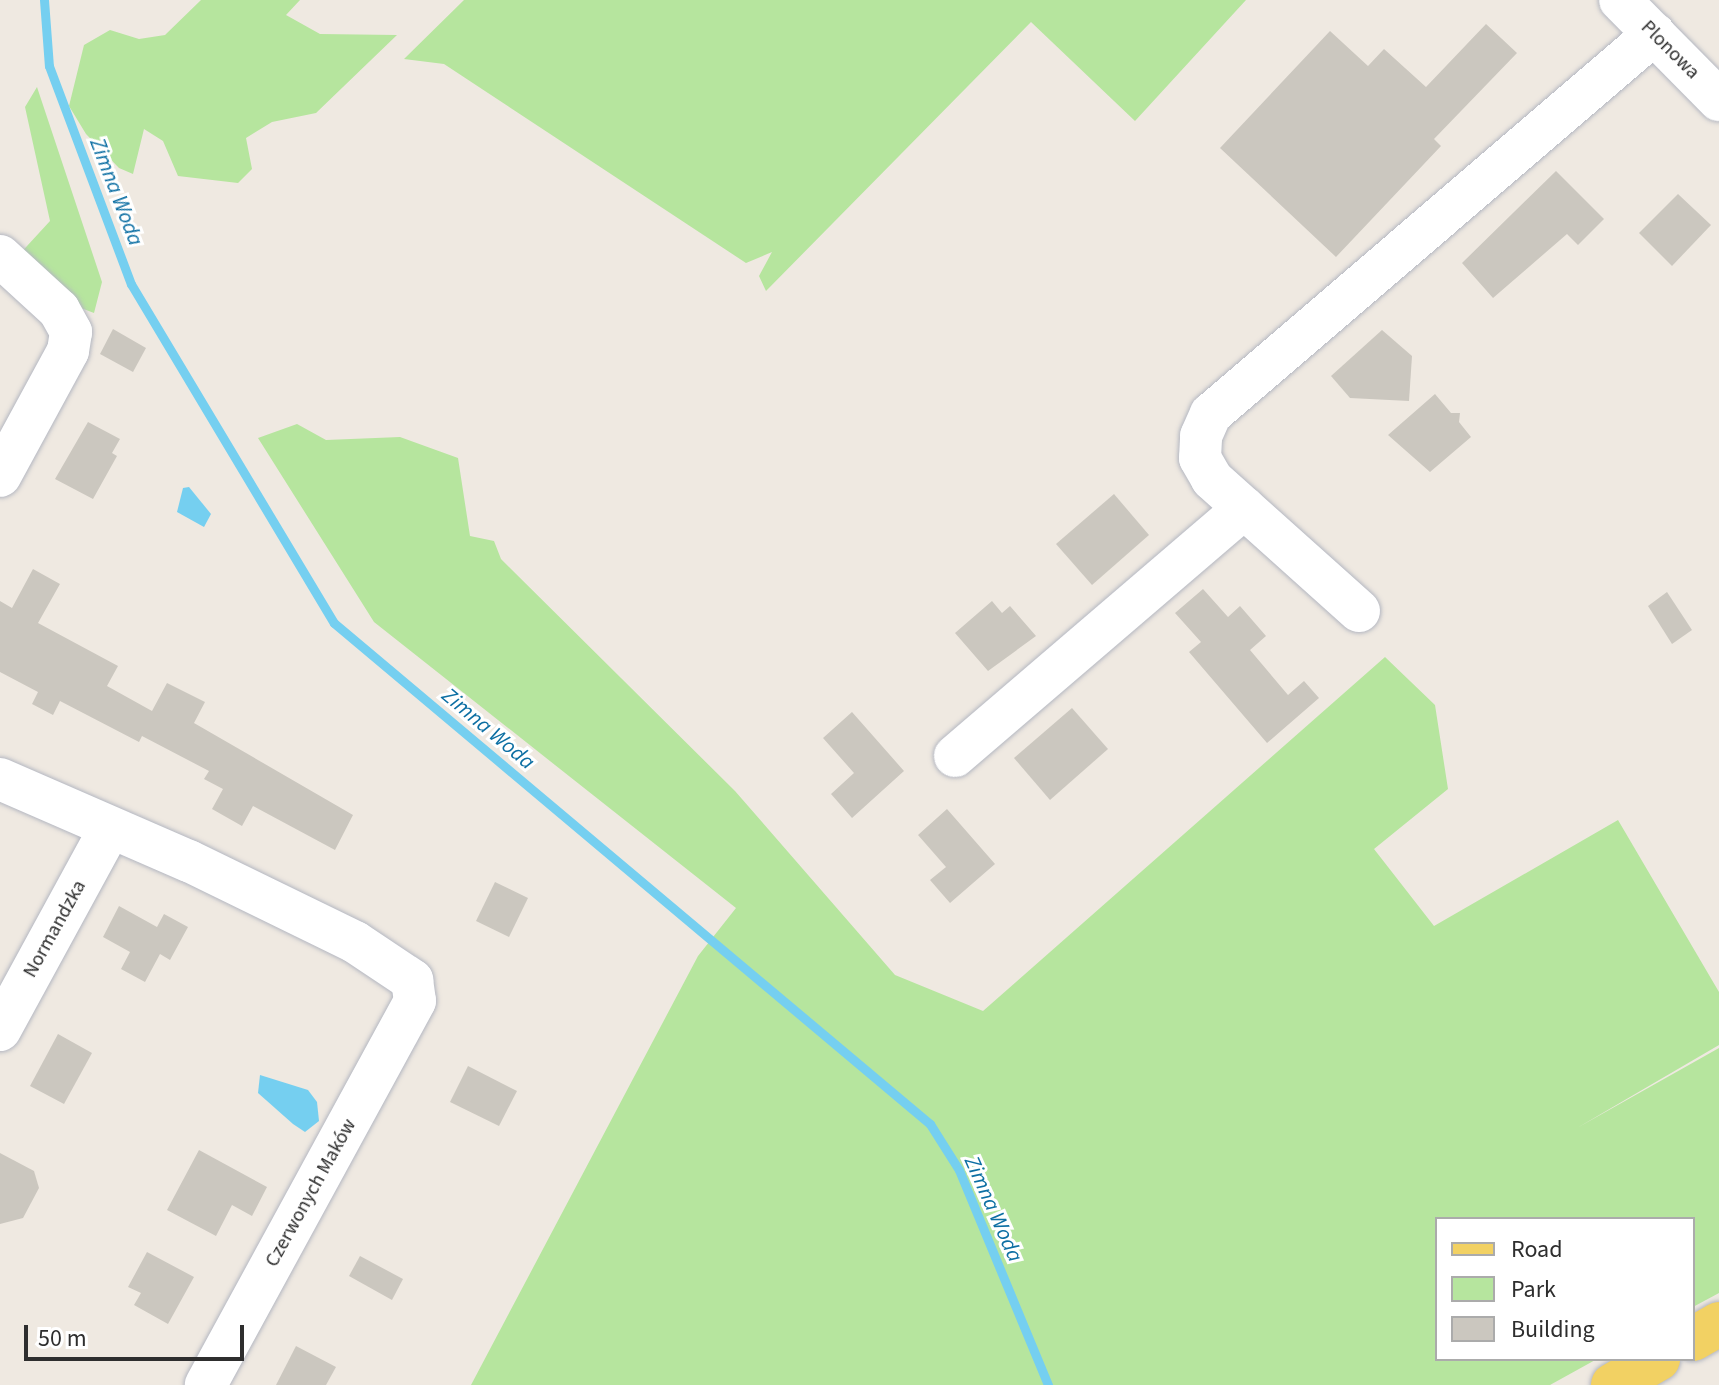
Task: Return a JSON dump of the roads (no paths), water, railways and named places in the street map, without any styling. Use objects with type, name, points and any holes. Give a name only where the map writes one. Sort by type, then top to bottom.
[{"type":"main road","points":[[1695,1338],[1719,1324]]},
{"type":"main road","points":[[1613,1385],[1655,1361]]},
{"type":"street","name":"Plonowa","points":[[1620,0],[1719,100]]},
{"type":"street","points":[[1359,611],[1212,479],[1200,458],[1201,436],[1211,414],[1654,34]]},
{"type":"street","points":[[0,256],[59,310],[71,332],[68,351],[0,476]]},
{"type":"street","points":[[955,756],[1244,508]]},
{"type":"street","points":[[0,779],[110,828]]},
{"type":"street","name":"Czerwonych Maków","points":[[110,828],[189,861],[394,964],[412,980],[415,1001],[206,1385]]},
{"type":"street","name":"Normandzka","points":[[0,1030],[110,828]]},
{"type":"water","points":[[189,487],[211,514],[204,527],[177,512],[183,488]]},
{"type":"water","points":[[260,1075],[308,1090],[317,1102],[319,1121],[305,1132],[293,1124],[258,1093]]},
{"type":"waterway","name":"Zimna Woda","points":[[44,0],[49,66],[131,284],[334,623],[930,1124],[959,1170],[1048,1385]]}]
